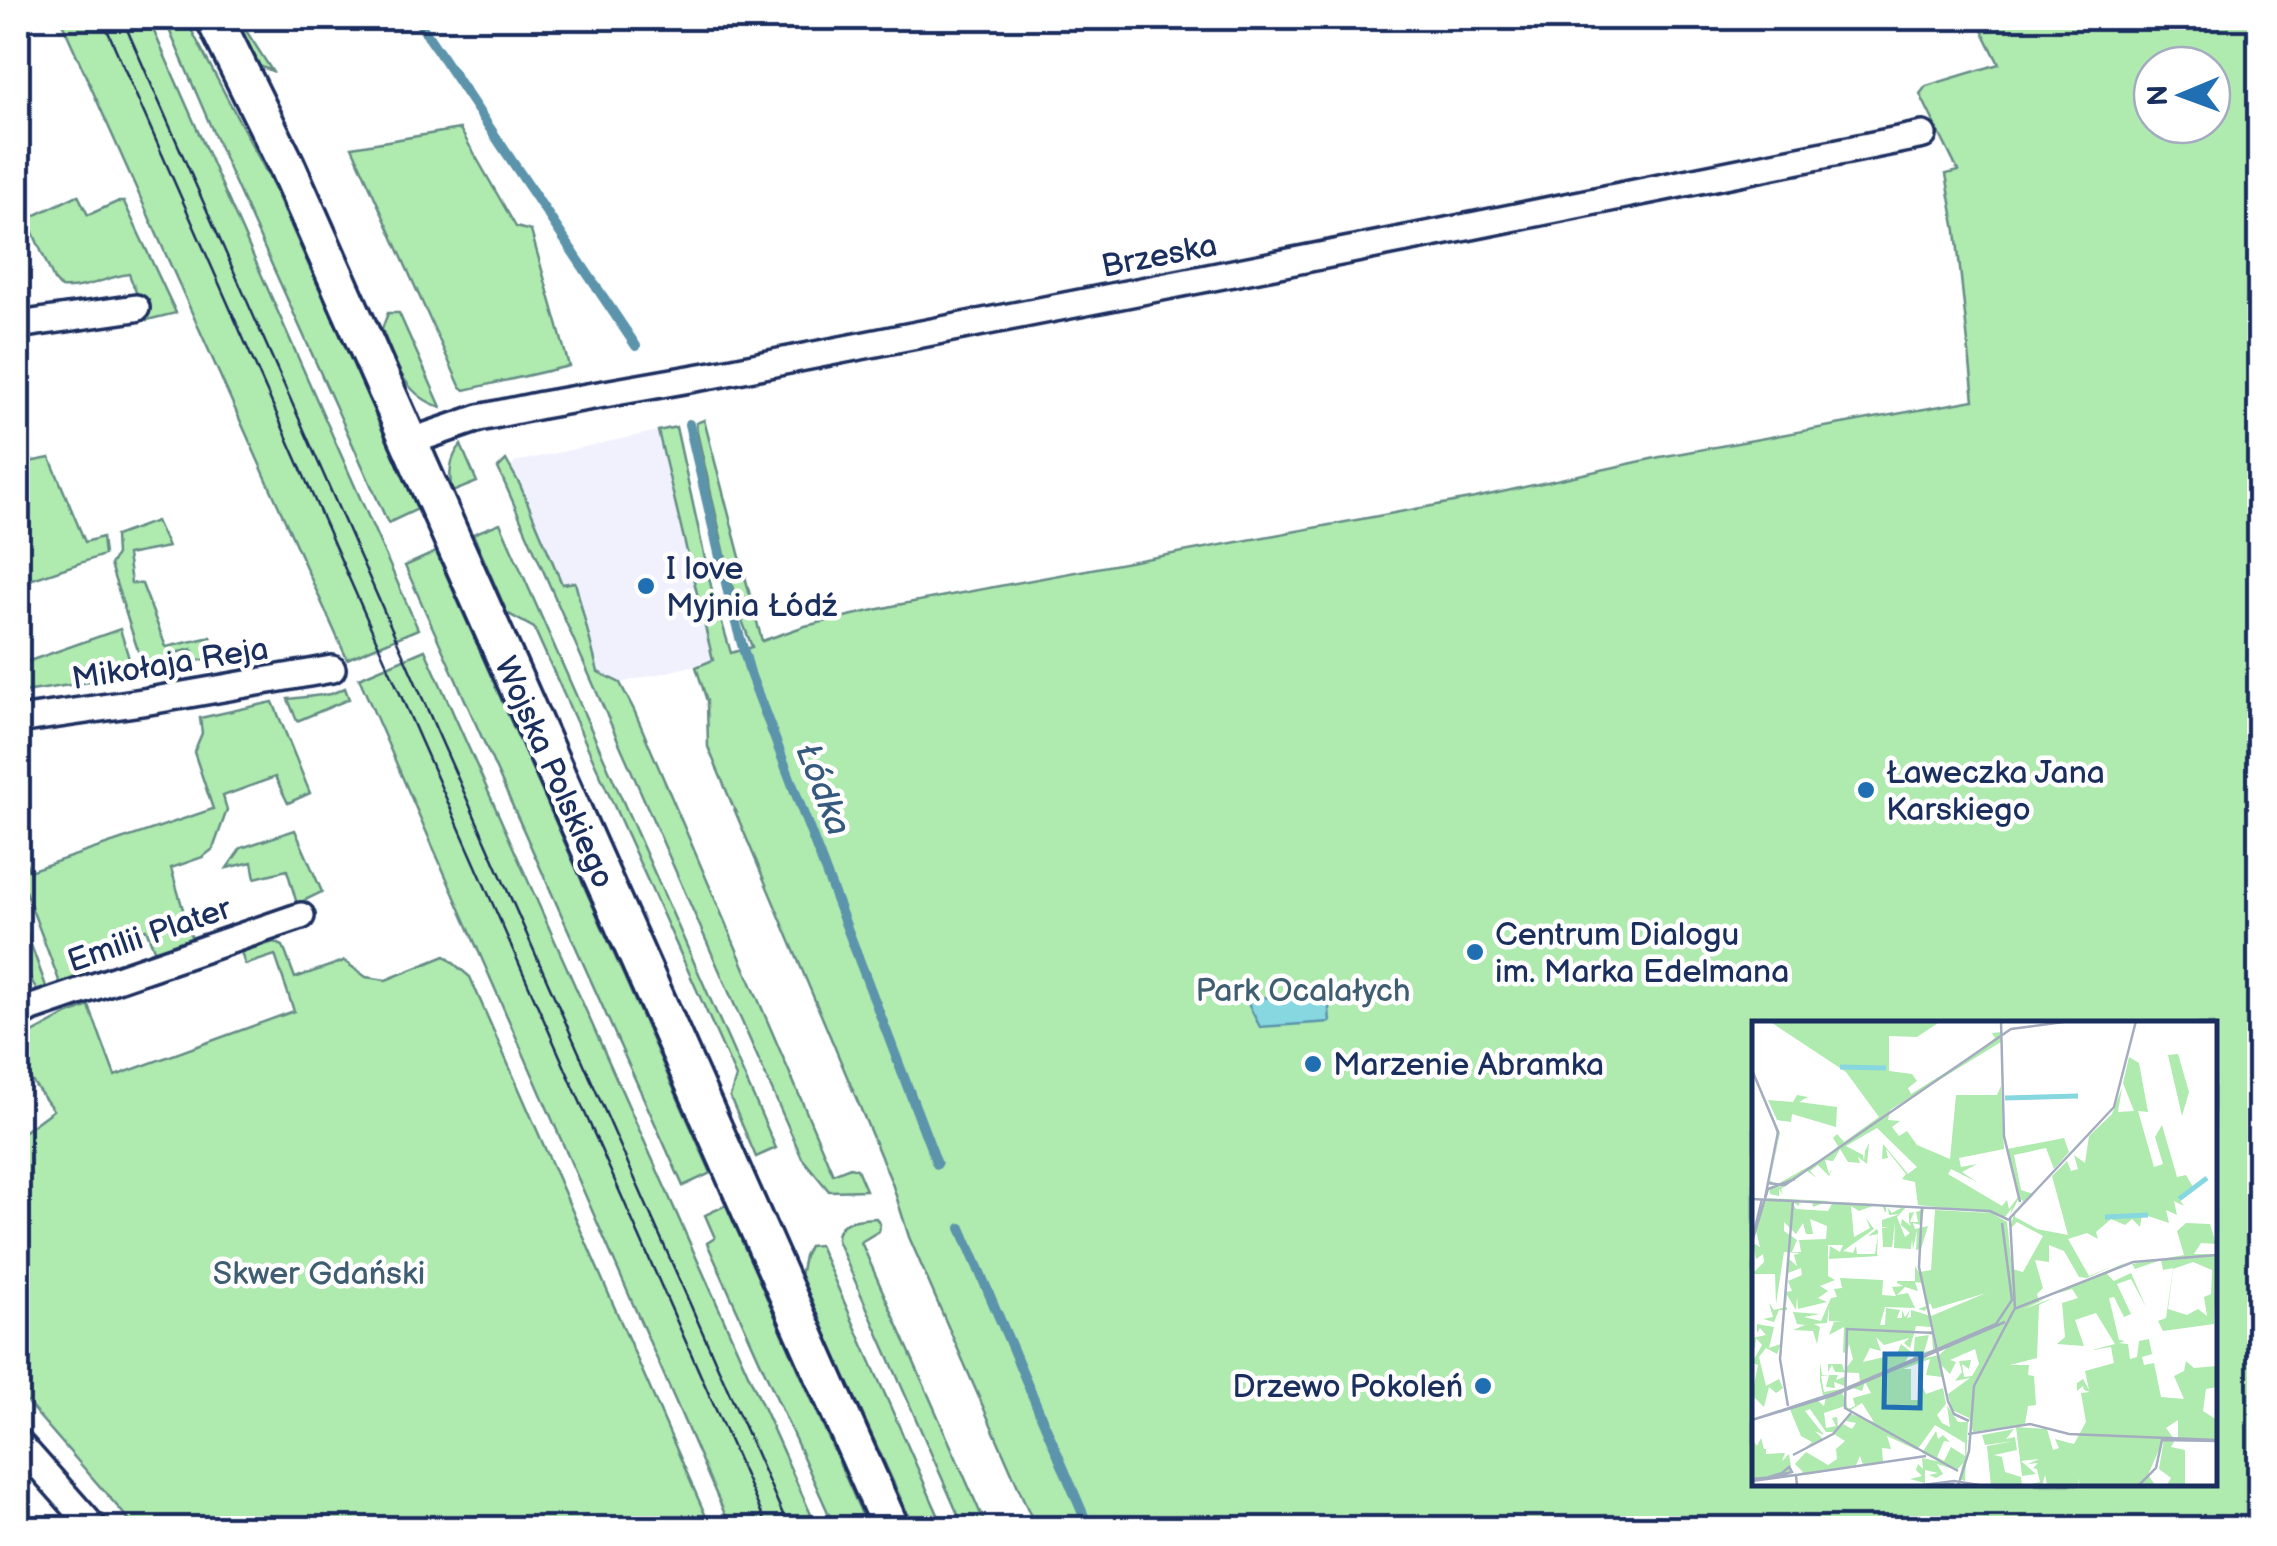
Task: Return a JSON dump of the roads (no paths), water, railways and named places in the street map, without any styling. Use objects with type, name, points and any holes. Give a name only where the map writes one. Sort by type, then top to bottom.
[{"type":"main road","name":"Wojska Polskiego","points":[[214,18],[286,164],[891,1528]]},
{"type":"street","name":"Brzeska","points":[[408,442],[478,418],[542,405],[1437,234],[1923,135]]},
{"type":"street","points":[[18,325],[136,308]]},
{"type":"street","name":"Mikołaja Reja","points":[[18,720],[332,669]]},
{"type":"street","name":"Emilii Plater","points":[[18,1016],[301,916]]},
{"type":"street","points":[[18,1442],[94,1528]]},
{"type":"water","points":[[1328,995],[1330,1022],[1260,1027],[1245,998]]},
{"type":"waterway","name":"Łódka","points":[[416,18],[636,346]]},
{"type":"waterway","name":"Łódka","points":[[689,424],[751,676],[937,1164]]},
{"type":"waterway","name":"Łódka","points":[[961,1228],[1089,1528]]},
{"type":"tram line","points":[[102,18],[768,1528]]},
{"type":"tram line","points":[[122,18],[789,1528]]},
{"type":"place","name":"I love Myjnia Łódź","points":[[646,586]]},
{"type":"place","name":"Ławeczka Jana Karskiego","points":[[1866,790]]},
{"type":"place","name":"Centrum Dialogu im. Marka Edelmana","points":[[1475,952]]},
{"type":"place","name":"Marzenie Abramka","points":[[1313,1064]]},
{"type":"place","name":"Drzewo Pokoleń","points":[[1483,1386]]},
{"type":"park label","name":"Park Ocalałych","points":[[1303,990]]},
{"type":"park label","name":"Skwer Gdański","points":[[319,1273]]}]
